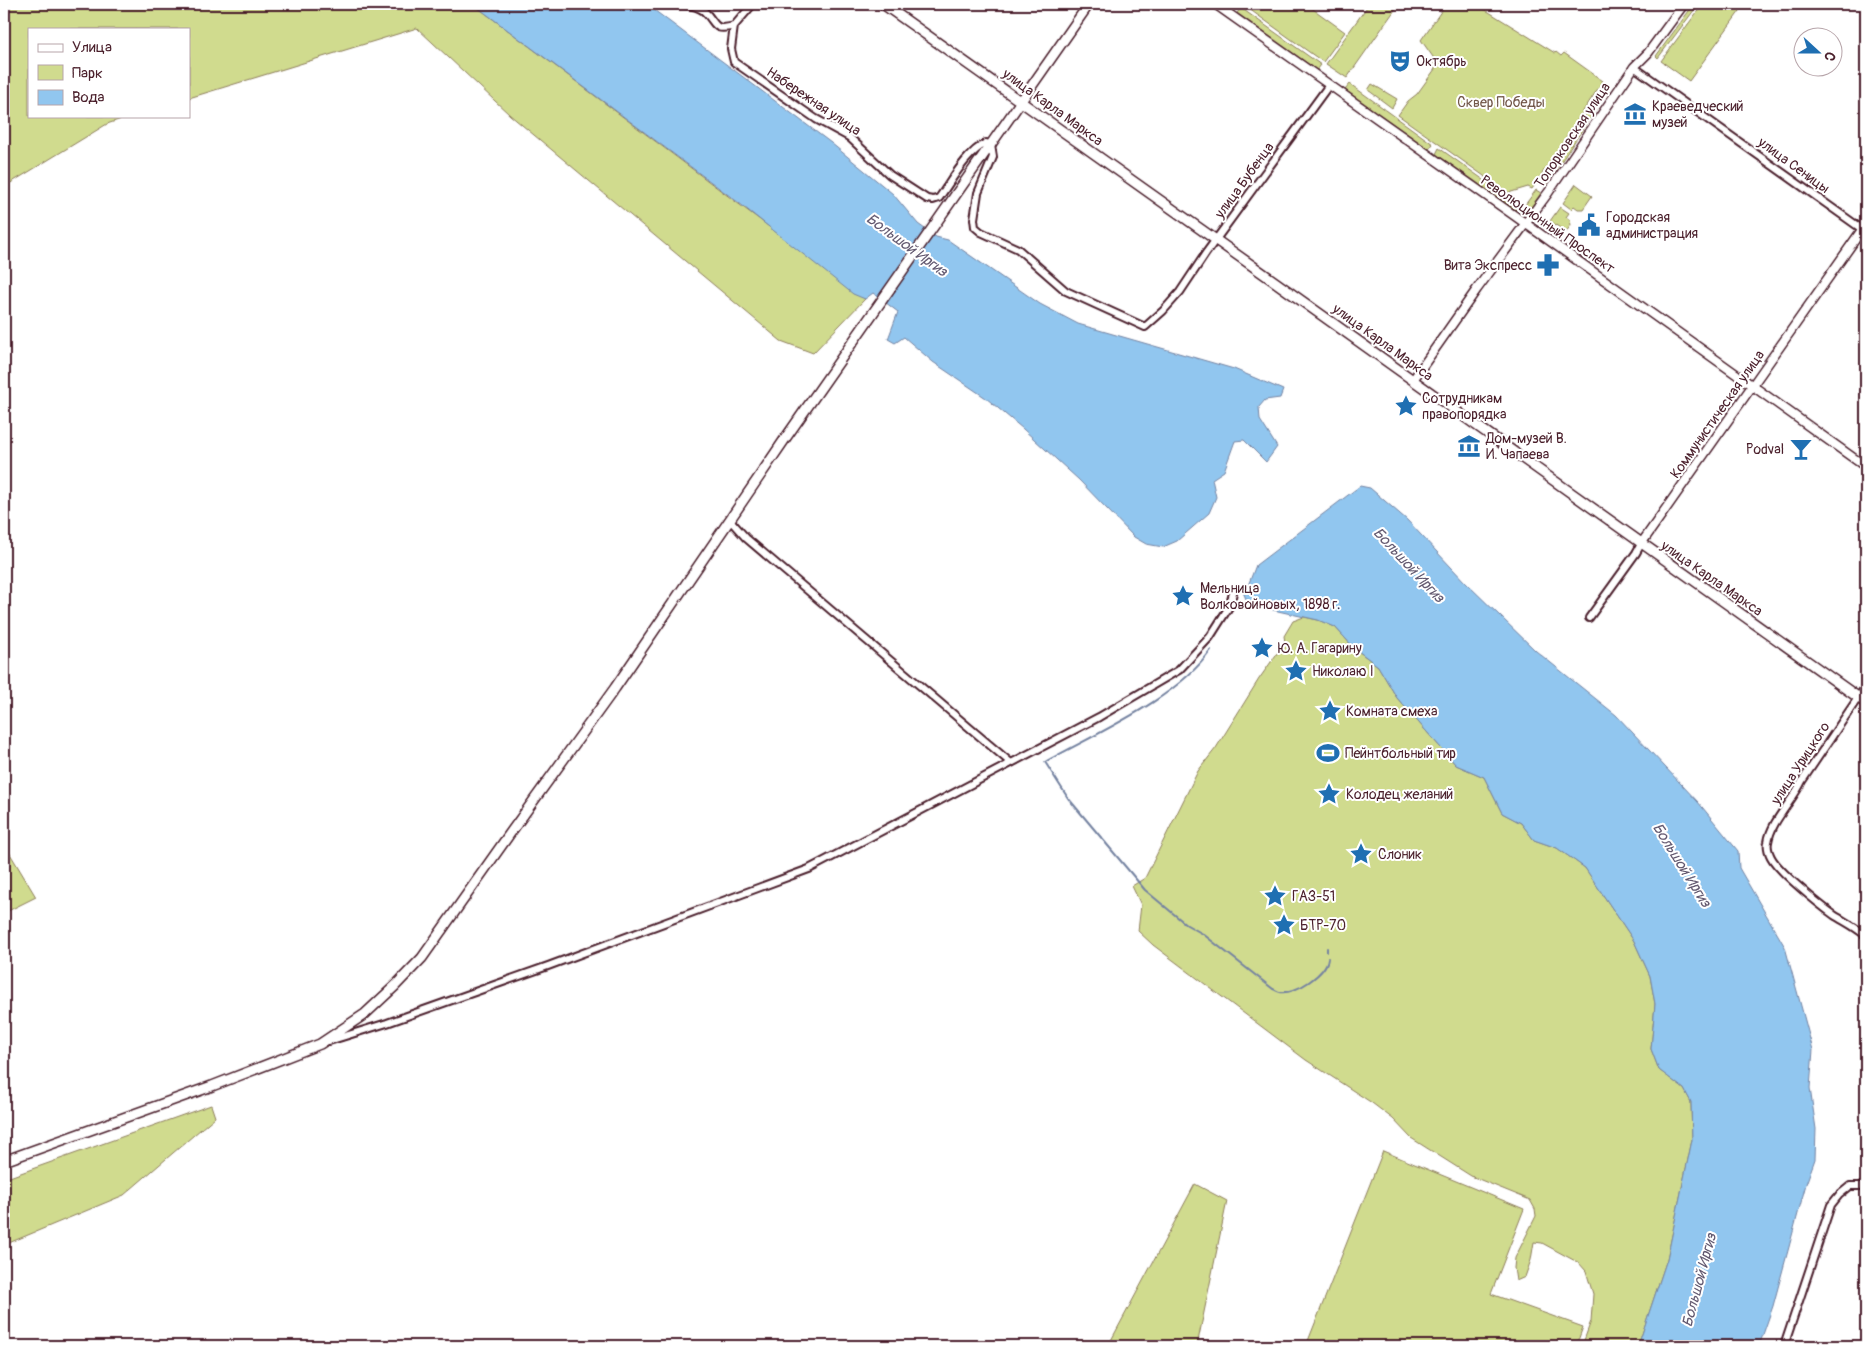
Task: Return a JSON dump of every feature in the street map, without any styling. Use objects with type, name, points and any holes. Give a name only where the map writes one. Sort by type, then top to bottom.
[{"type":"main road","name":"улица Карла Маркса","points":[[883,4],[1862,700]]},
{"type":"main road","points":[[4,1161],[212,1086],[320,1044],[365,1014],[422,958],[615,688],[1089,4]]},
{"type":"street","points":[[684,4],[703,10],[714,26],[722,29],[734,26],[753,4]]},
{"type":"street","name":"Революционный Проспект","points":[[1215,4],[1866,467]]},
{"type":"street","name":"Топорковская улица","points":[[1413,380],[1477,289],[1526,224],[1634,67],[1648,53],[1684,4]]},
{"type":"street","name":"Набережная улица","points":[[734,26],[731,49],[734,62],[816,118],[849,138],[890,175],[926,199],[933,200],[939,198],[969,157],[980,146],[986,143],[991,145]]},
{"type":"street","name":"улица Сеницы","points":[[1634,67],[1865,228]]},
{"type":"street","name":"улица Бубенца","points":[[991,145],[993,157],[978,193],[974,219],[975,227],[981,232],[1018,249],[1066,291],[1145,327],[1180,292],[1216,239],[1329,85]]},
{"type":"street","name":"Коммунистическая улица","points":[[1589,618],[1865,228]]},
{"type":"street","points":[[730,520],[746,538],[1011,763]]},
{"type":"street","points":[[320,1044],[387,1023],[548,966],[809,870],[1099,717],[1179,670],[1210,637],[1229,607],[1233,593]]},
{"type":"street","name":"улица Урицкого","points":[[1866,686],[1862,700],[1802,781],[1796,794],[1780,816],[1768,842],[1771,858],[1783,872],[1832,914],[1857,928],[1866,936]]},
{"type":"street","points":[[1866,1142],[1864,1154],[1866,1158]]},
{"type":"street","points":[[1784,1346],[1831,1205],[1850,1186],[1866,1186]]},
{"type":"green space","points":[[4,4],[473,4],[865,299],[813,353],[781,341],[510,115],[417,28],[190,98],[190,28],[28,28],[28,118],[124,118],[107,124],[4,187]]},
{"type":"green space","points":[[1242,4],[1306,4],[1345,32],[1323,62]]},
{"type":"green space","points":[[1369,4],[1399,4],[1347,78],[1326,64]]},
{"type":"green space","name":"Сквер Победы","points":[[1444,4],[1476,4],[1555,53],[1561,56],[1564,53],[1603,81],[1532,189],[1528,187],[1508,193],[1398,115],[1408,101],[1417,94],[1435,69],[1433,57],[1421,40],[1442,10]]},
{"type":"green space","points":[[1694,4],[1698,5],[1658,58],[1656,56]]},
{"type":"green space","points":[[1703,4],[1745,4],[1689,81],[1661,61]]},
{"type":"green space","points":[[1241,8],[1321,65],[1317,70],[1237,13]]},
{"type":"green space","points":[[1350,84],[1433,144],[1429,149],[1345,90]]},
{"type":"green space","points":[[1372,84],[1397,99],[1392,108],[1368,90]]},
{"type":"green space","points":[[1591,106],[1596,109],[1545,186],[1540,183]]},
{"type":"green space","points":[[1439,148],[1519,205],[1516,210],[1436,154]]},
{"type":"green space","points":[[1576,184],[1592,196],[1583,209],[1578,209],[1574,206],[1571,209],[1563,203]]},
{"type":"green space","points":[[1536,190],[1541,193],[1530,209],[1525,205]]},
{"type":"green space","points":[[1560,207],[1569,213],[1566,217],[1570,220],[1571,225],[1566,232],[1550,221]]},
{"type":"green space","points":[[1304,617],[1335,627],[1354,648],[1378,666],[1397,698],[1456,765],[1484,777],[1502,813],[1521,823],[1534,840],[1557,848],[1585,868],[1634,941],[1650,976],[1655,1004],[1651,1049],[1659,1070],[1684,1089],[1691,1102],[1692,1140],[1667,1259],[1638,1346],[1582,1346],[1591,1321],[1593,1294],[1586,1271],[1579,1263],[1542,1243],[1534,1242],[1531,1260],[1525,1277],[1516,1281],[1515,1258],[1536,1216],[1535,1209],[1530,1200],[1471,1176],[1411,1138],[1393,1119],[1372,1103],[1306,1060],[1153,945],[1138,931],[1141,905],[1132,886],[1145,878],[1198,771],[1216,748],[1259,679],[1285,642],[1284,636],[1293,621]]},
{"type":"green space","points":[[9,852],[36,897],[4,913],[4,855]]},
{"type":"green space","points":[[211,1105],[215,1117],[124,1195],[4,1245],[4,1179]]},
{"type":"green space","points":[[1383,1151],[1524,1209],[1491,1294],[1583,1327],[1576,1346],[1306,1346]]},
{"type":"green space","points":[[1195,1184],[1227,1201],[1197,1346],[1108,1346]]},
{"type":"water","name":"Большой Иргиз","points":[[473,4],[646,4],[831,143],[893,194],[918,224],[936,237],[948,240],[1040,304],[1078,324],[1234,369],[1283,390],[1280,398],[1265,400],[1259,407],[1260,420],[1277,447],[1266,462],[1244,440],[1235,441],[1224,471],[1212,479],[1216,497],[1209,513],[1177,541],[1163,547],[1146,544],[1134,537],[1079,480],[986,398],[933,362],[904,337],[895,343],[888,339],[898,312],[873,293],[865,299],[853,294],[739,203]]},
{"type":"water","name":"Большой Иргиз","points":[[1360,486],[1370,488],[1407,520],[1466,583],[1536,651],[1616,715],[1698,802],[1738,851],[1739,868],[1785,947],[1813,1050],[1810,1088],[1816,1129],[1815,1159],[1806,1184],[1773,1306],[1759,1346],[1638,1346],[1667,1259],[1692,1140],[1691,1102],[1684,1089],[1659,1070],[1651,1049],[1655,1004],[1650,976],[1634,941],[1585,868],[1557,848],[1534,840],[1521,823],[1502,813],[1484,777],[1456,765],[1397,698],[1378,666],[1354,648],[1335,627],[1318,620],[1260,607],[1246,599],[1243,592],[1249,583],[1256,565]]},
{"type":"waterway","points":[[1211,650],[1196,668],[1178,684],[1135,714],[1045,762],[1068,798],[1145,890],[1187,925],[1203,934],[1273,989],[1279,992],[1286,992],[1302,987],[1322,970],[1328,958]]},
{"type":"place","name":"Октябрь","points":[[1400,61]]},
{"type":"place","name":"Краеведческий музей","points":[[1635,114]]},
{"type":"place","name":"Городская администрация","points":[[1589,225]]},
{"type":"place","name":"Вита Экспресс","points":[[1548,265]]},
{"type":"place","name":"Сотрудникам правопорядка","points":[[1406,406]]},
{"type":"place","name":"Дом-музей В. И. Чапаева","points":[[1469,446]]},
{"type":"place","name":"Podval","points":[[1801,449]]},
{"type":"place","name":"Мельница Волковойновых, 1898 г.","points":[[1183,596]]},
{"type":"place","name":"Ю. А. Гагарину","points":[[1262,648]]},
{"type":"place","name":"Николаю I","points":[[1296,671]]},
{"type":"place","name":"Комната смеха","points":[[1330,711]]},
{"type":"place","name":"Пейнтбольный тир","points":[[1328,753]]},
{"type":"place","name":"Колодец желаний","points":[[1329,794]]},
{"type":"place","name":"Слоник","points":[[1361,854]]},
{"type":"place","name":"ГАЗ-51","points":[[1275,896]]},
{"type":"place","name":"БТР-70","points":[[1284,925]]}]
